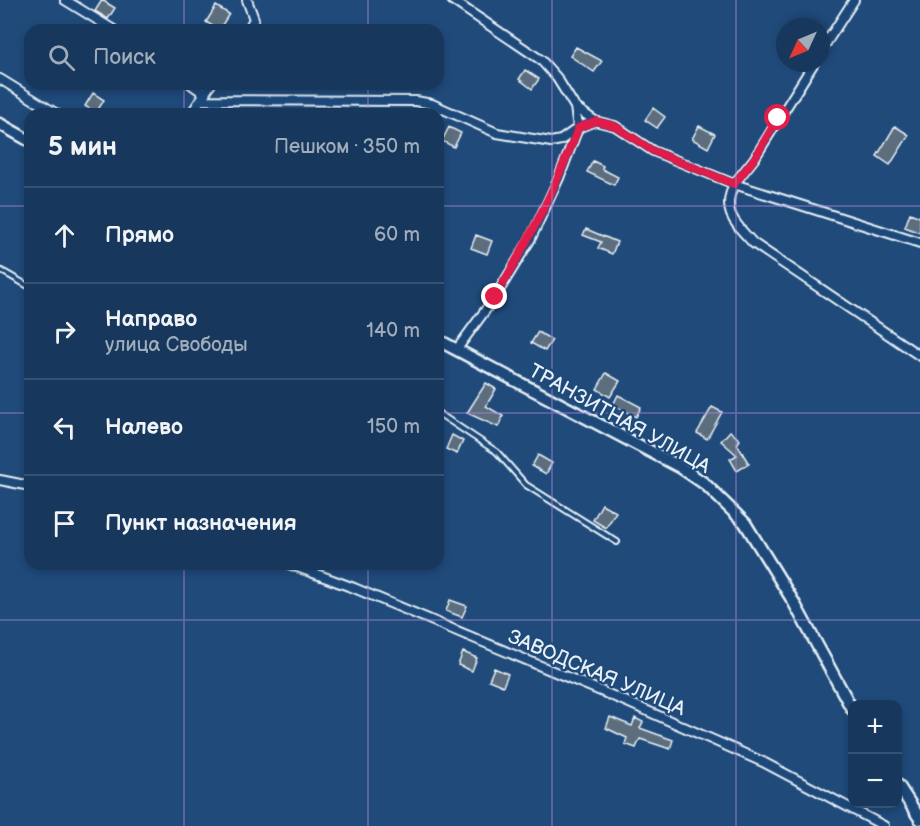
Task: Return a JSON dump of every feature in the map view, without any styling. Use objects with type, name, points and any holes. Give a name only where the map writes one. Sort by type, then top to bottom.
[{"type":"main road","points":[[0,124],[24,138]]},
{"type":"main road","name":"ТРАНЗИТНАЯ УЛИЦА","points":[[444,343],[681,467],[705,484],[745,524],[793,601],[848,702]]},
{"type":"main road","points":[[902,792],[920,819]]},
{"type":"street","points":[[65,0],[104,24]]},
{"type":"street","points":[[247,0],[254,19],[251,24]]},
{"type":"street","points":[[452,0],[541,60],[557,78],[575,107],[578,128],[559,178],[530,240],[495,297],[457,349]]},
{"type":"street","points":[[830,37],[854,0]]},
{"type":"street","points":[[808,72],[754,159],[734,184],[728,198],[731,219],[753,243],[920,356]]},
{"type":"street","points":[[0,79],[47,108]]},
{"type":"street","points":[[197,90],[203,97],[416,101],[441,108]]},
{"type":"street","points":[[195,108],[207,90]]},
{"type":"street","points":[[575,107],[596,121],[615,126],[653,151],[734,184],[920,243]]},
{"type":"street","points":[[444,109],[497,133],[550,142],[561,140],[578,128],[596,121]]},
{"type":"street","points":[[0,480],[24,485]]},
{"type":"street","name":"ЗАВОДСКАЯ УЛИЦА","points":[[305,570],[474,638],[753,757],[884,826]]},
{"type":"lane","points":[[0,270],[24,284]]},
{"type":"lane","points":[[444,417],[497,452],[526,485],[617,542]]},
{"type":"building","points":[[102,0],[115,8],[108,19],[95,11]]},
{"type":"building","points":[[216,6],[229,14],[223,24],[206,22]]},
{"type":"building","points":[[576,47],[602,61],[594,72],[570,56]]},
{"type":"building","points":[[525,70],[539,79],[532,89],[519,79]]},
{"type":"building","points":[[93,93],[104,100],[99,108],[85,106]]},
{"type":"building","points":[[653,108],[665,117],[657,128],[645,120]]},
{"type":"building","points":[[699,126],[715,134],[708,148],[692,139]]},
{"type":"building","points":[[895,126],[909,135],[890,165],[877,156]]},
{"type":"building","points":[[449,127],[461,133],[454,147],[444,142]]},
{"type":"building","points":[[593,161],[603,166],[602,169],[618,177],[614,185],[587,172]]},
{"type":"building","points":[[910,213],[920,217],[920,233],[905,227]]},
{"type":"building","points":[[586,229],[617,242],[612,254],[598,248],[601,242],[583,235]]},
{"type":"building","points":[[476,235],[492,241],[487,254],[471,248]]},
{"type":"building","points":[[538,332],[552,340],[545,351],[531,343]]},
{"type":"building","points":[[606,373],[620,381],[610,397],[597,389]]},
{"type":"building","points":[[486,383],[496,389],[486,406],[503,416],[498,427],[467,413]]},
{"type":"building","points":[[618,395],[641,407],[636,417],[613,405]]},
{"type":"building","points":[[712,407],[722,412],[707,439],[697,433]]},
{"type":"building","points":[[730,431],[740,440],[737,444],[749,464],[737,471],[730,459],[737,455],[721,441]]},
{"type":"building","points":[[452,435],[463,441],[457,454],[446,449]]},
{"type":"building","points":[[538,455],[552,463],[546,474],[532,466]]},
{"type":"building","points":[[602,504],[616,512],[606,528],[593,520]]},
{"type":"building","points":[[450,600],[467,606],[462,617],[446,611]]},
{"type":"building","points":[[463,652],[477,658],[472,671],[458,665]]},
{"type":"building","points":[[494,668],[508,674],[503,686],[489,680]]},
{"type":"building","points":[[610,717],[632,726],[635,718],[643,722],[640,728],[673,740],[670,749],[640,739],[636,748],[625,744],[627,738],[606,728]]},
{"type":"route","points":[[495,297],[530,240],[559,178],[578,128],[596,121],[615,126],[653,151],[734,184],[754,159],[778,118]]}]
